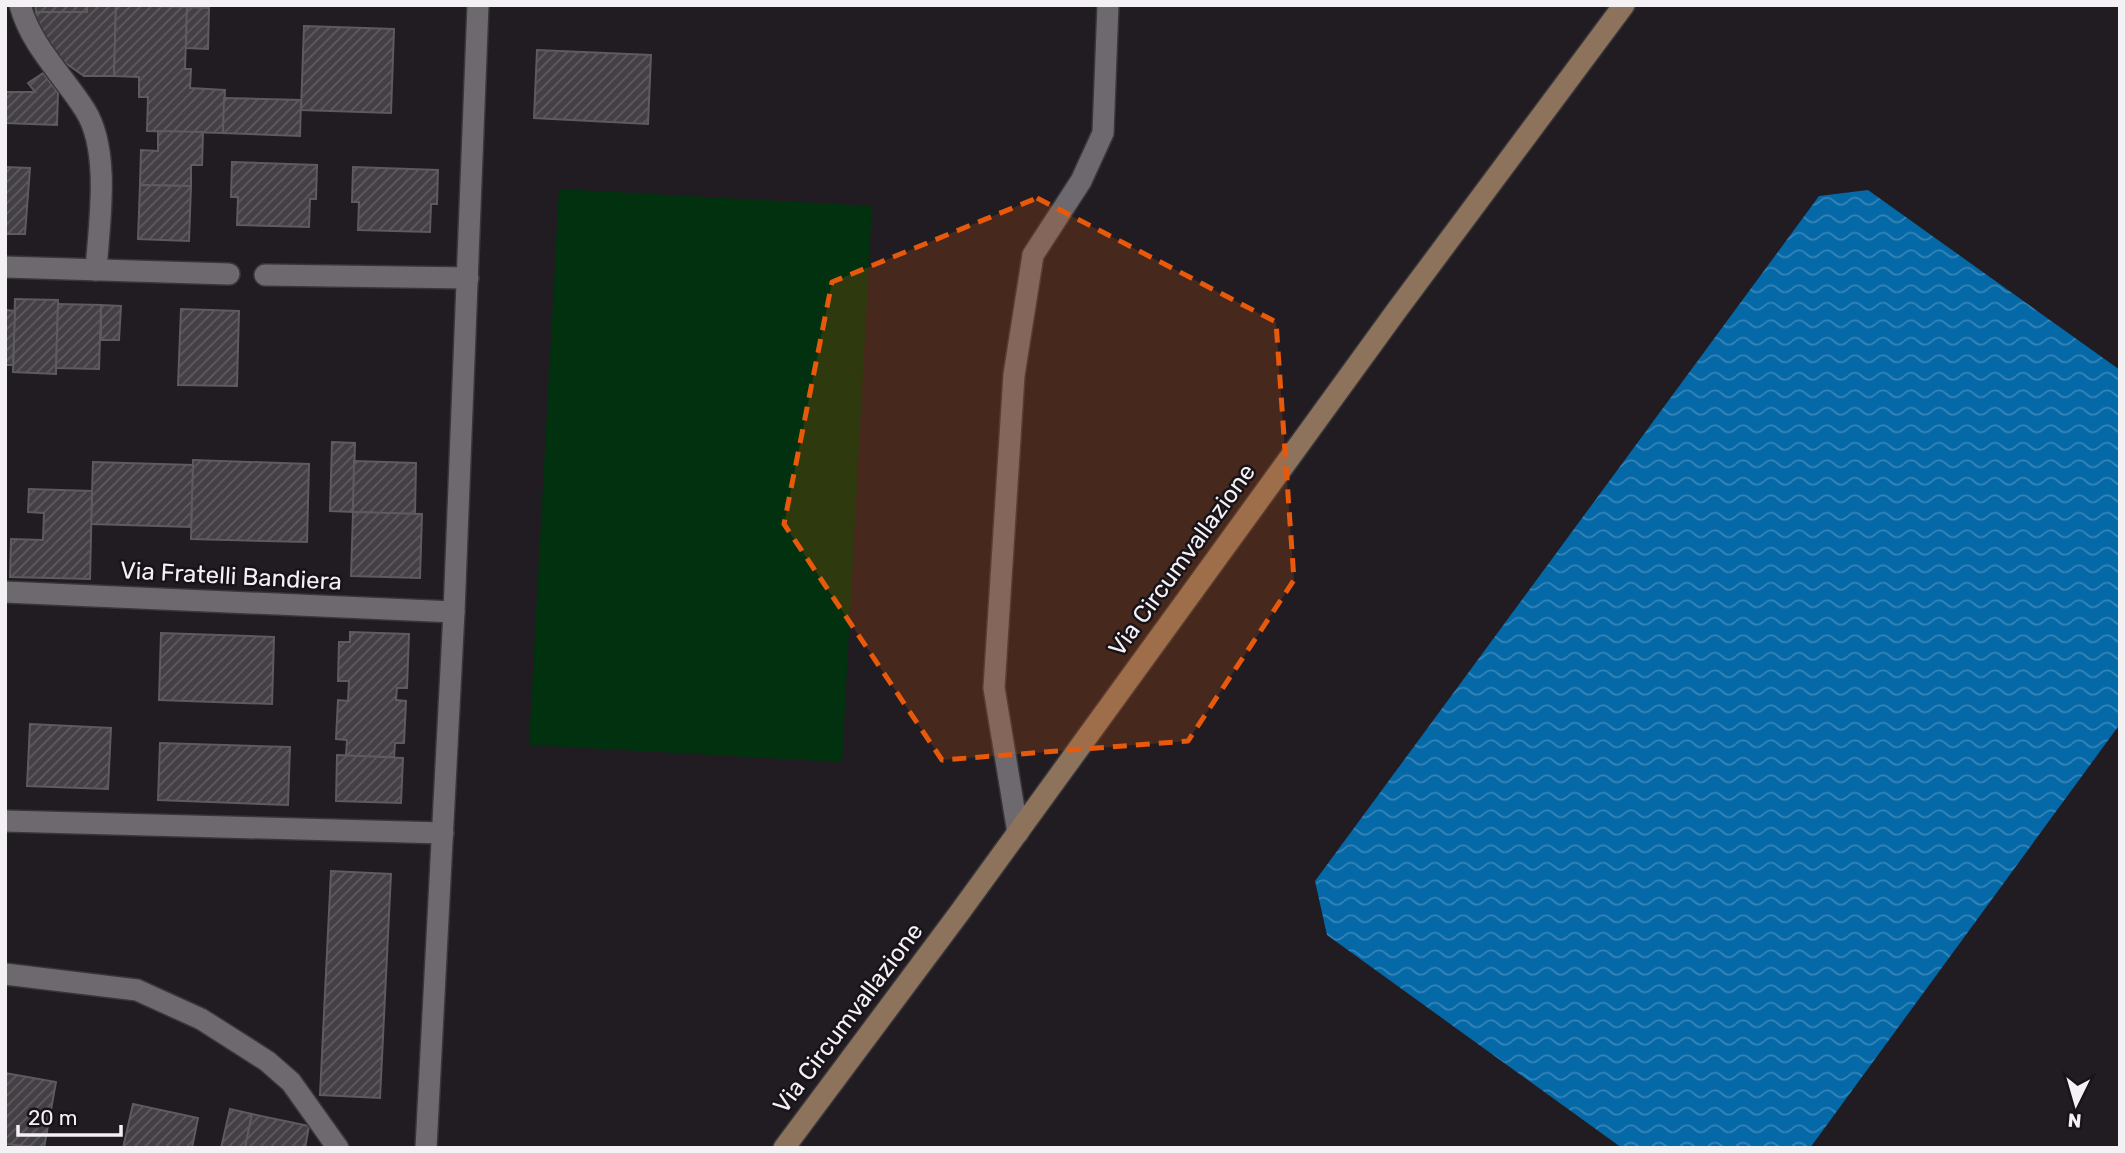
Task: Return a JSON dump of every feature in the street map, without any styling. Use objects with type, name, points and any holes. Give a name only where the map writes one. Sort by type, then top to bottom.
[{"type":"street","points":[[20,5],[32,39],[87,113],[101,158],[96,270]]},
{"type":"street","points":[[426,1148],[454,612],[478,5]]},
{"type":"street","points":[[1018,833],[994,688],[1014,375],[1033,255],[1081,181],[1103,133],[1108,5]]},
{"type":"street","name":"Via Circumvallazione","points":[[784,1148],[1018,833],[1397,310],[1624,5]]},
{"type":"street","points":[[5,267],[229,274]]},
{"type":"street","points":[[265,275],[468,278]]},
{"type":"street","name":"Via Fratelli Bandiera","points":[[5,592],[454,612]]},
{"type":"street","points":[[5,821],[443,833]]},
{"type":"street","points":[[5,974],[137,990],[201,1019],[267,1061],[291,1083],[338,1148]]},
{"type":"highlighted area","points":[[1037,198],[1276,322],[1294,580],[1188,741],[942,760],[784,524],[832,282]]},
{"type":"green space","points":[[559,189],[872,206],[842,762],[529,745]]},
{"type":"water","points":[[1868,190],[2120,370],[2120,724],[1810,1148],[1622,1148],[1327,935],[1315,881],[1819,196]]},
{"type":"building","points":[[35,5],[87,5],[87,12],[36,12]]},
{"type":"building","points":[[87,5],[116,5],[114,76],[84,76],[64,62],[36,27],[36,12],[87,12]]},
{"type":"building","points":[[116,5],[187,7],[185,69],[191,69],[190,88],[225,90],[223,133],[147,131],[148,97],[139,97],[139,77],[114,76]]},
{"type":"building","points":[[187,7],[209,8],[208,49],[186,48]]},
{"type":"building","points":[[304,26],[394,29],[391,113],[301,110]]},
{"type":"building","points":[[537,50],[651,55],[648,124],[534,118]]},
{"type":"building","points":[[43,73],[58,93],[57,125],[5,123],[5,92],[35,92],[28,83]]},
{"type":"building","points":[[224,98],[301,100],[300,136],[223,133]]},
{"type":"building","points":[[158,131],[203,132],[202,165],[191,165],[191,186],[140,185],[141,150],[158,151]]},
{"type":"building","points":[[232,162],[317,165],[316,199],[310,199],[309,227],[237,225],[238,197],[231,197]]},
{"type":"building","points":[[5,167],[30,168],[25,234],[5,234]]},
{"type":"building","points":[[353,167],[438,170],[437,204],[431,204],[430,232],[358,230],[359,202],[352,202]]},
{"type":"building","points":[[140,185],[191,186],[189,241],[138,239]]},
{"type":"building","points":[[15,299],[58,300],[56,374],[13,372]]},
{"type":"building","points":[[58,304],[101,305],[99,369],[56,368]]},
{"type":"building","points":[[101,305],[121,306],[119,340],[101,340]]},
{"type":"building","points":[[181,309],[239,311],[237,386],[178,385]]},
{"type":"building","points":[[5,310],[15,311],[13,365],[5,365]]},
{"type":"building","points":[[332,442],[355,443],[353,512],[330,511]]},
{"type":"building","points":[[193,460],[309,464],[307,542],[191,539]]},
{"type":"building","points":[[354,461],[416,463],[415,514],[353,512]]},
{"type":"building","points":[[93,462],[193,465],[191,527],[91,524]]},
{"type":"building","points":[[29,489],[92,491],[90,579],[10,577],[11,539],[43,540],[44,513],[28,512]]},
{"type":"building","points":[[353,512],[422,514],[420,578],[351,576]]},
{"type":"building","points":[[350,632],[409,634],[407,688],[397,688],[396,700],[406,701],[404,743],[395,743],[394,757],[346,756],[347,740],[336,739],[338,700],[348,701],[349,681],[338,681],[339,642],[350,642]]},
{"type":"building","points":[[161,633],[274,637],[272,704],[159,700]]},
{"type":"building","points":[[30,724],[111,728],[108,789],[27,786]]},
{"type":"building","points":[[160,743],[290,747],[288,805],[158,800]]},
{"type":"building","points":[[337,755],[403,758],[401,803],[336,801]]},
{"type":"building","points":[[331,871],[391,874],[380,1098],[320,1095]]},
{"type":"building","points":[[5,1073],[56,1082],[44,1148],[5,1144]]},
{"type":"building","points":[[133,1104],[198,1118],[192,1148],[123,1148]]},
{"type":"building","points":[[230,1109],[252,1114],[245,1148],[221,1148]]},
{"type":"building","points":[[252,1114],[309,1126],[305,1148],[245,1148]]}]
